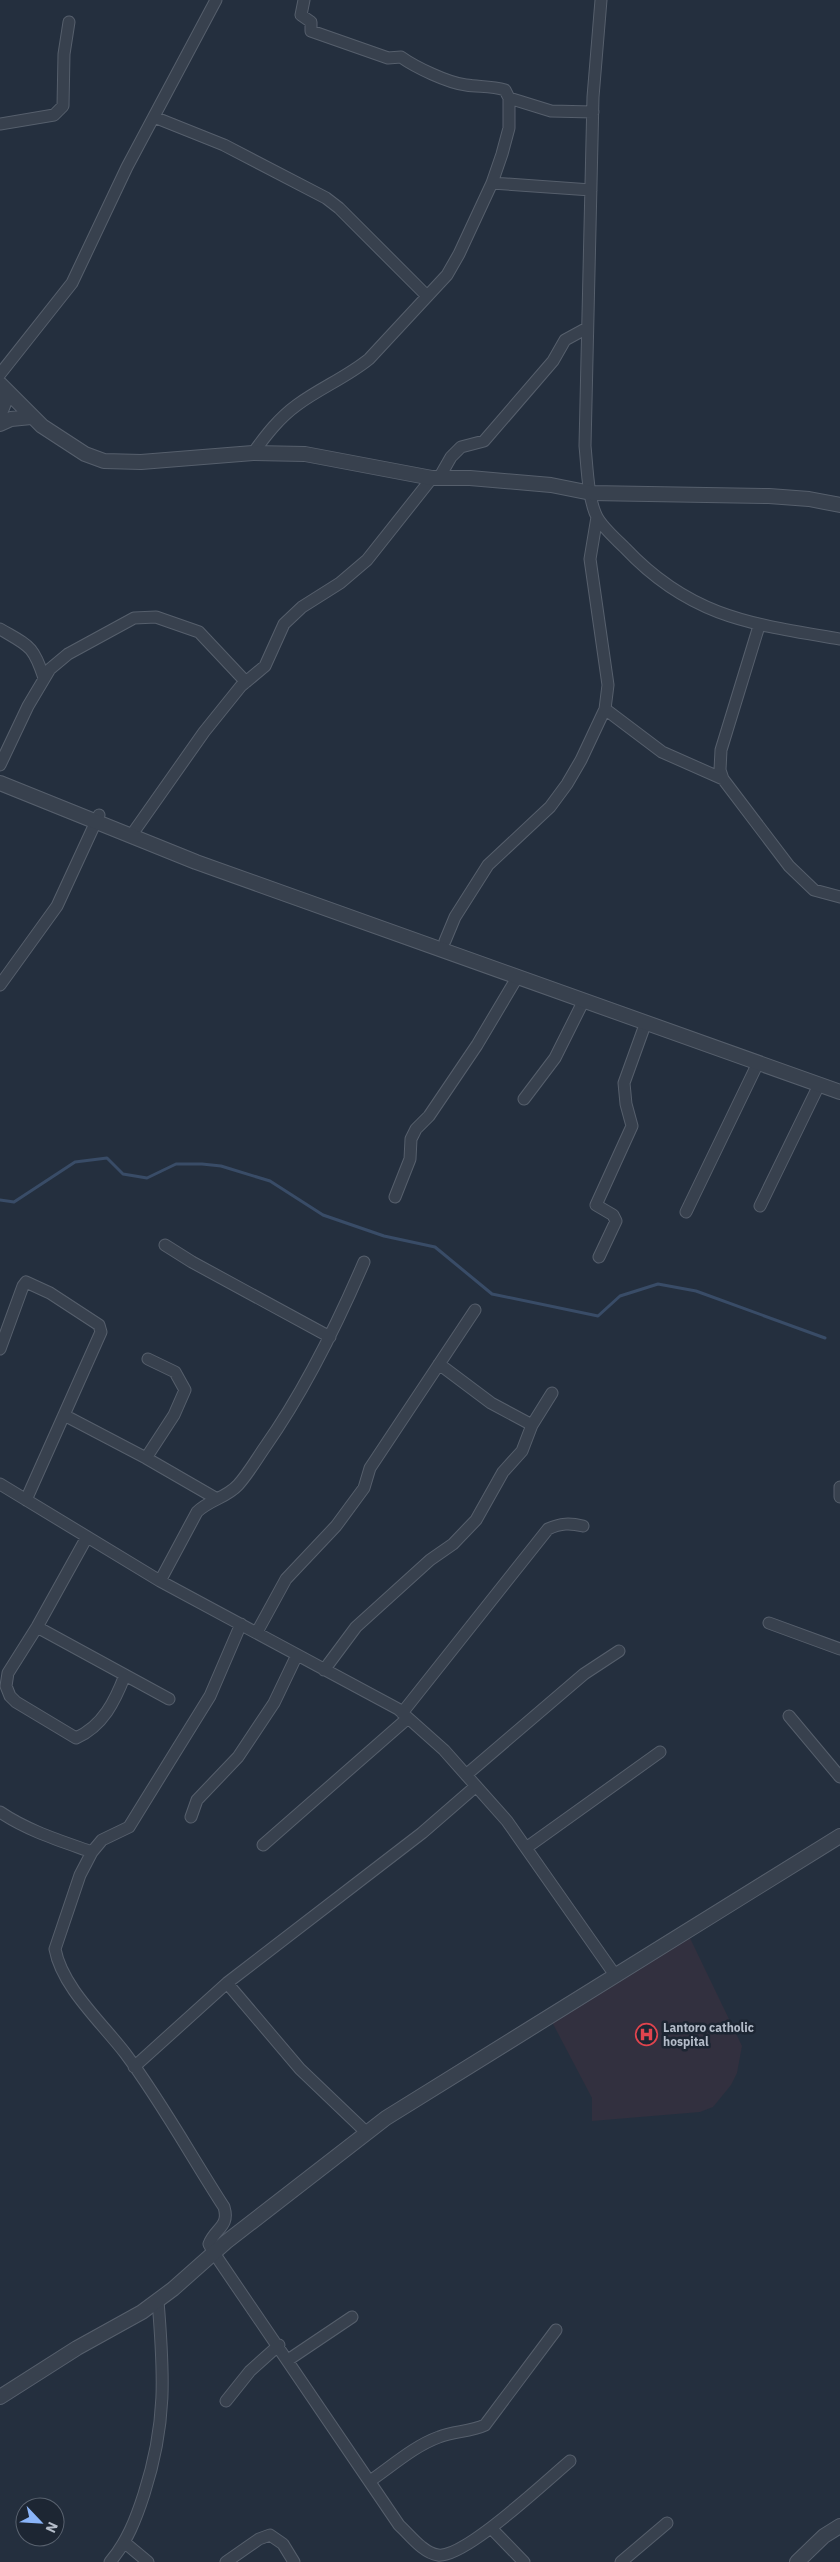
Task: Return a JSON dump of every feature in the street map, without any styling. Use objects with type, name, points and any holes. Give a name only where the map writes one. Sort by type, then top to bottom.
[{"type":"street","points":[[0,374],[72,283],[154,116],[216,0]]},
{"type":"street","points":[[253,453],[278,420],[297,405],[357,368],[368,359],[447,275],[459,254],[492,183],[509,128],[509,98],[505,90],[489,85],[465,85],[412,65],[401,56],[388,58],[311,31],[311,22],[301,15],[304,0]]},
{"type":"street","points":[[445,941],[455,917],[488,865],[550,807],[567,784],[582,760],[605,710],[608,685],[590,558],[597,517],[591,493],[585,446],[593,112],[601,0]]},
{"type":"street","points":[[0,124],[54,116],[63,106],[64,54],[69,22]]},
{"type":"street","points":[[509,98],[551,111],[593,112]]},
{"type":"street","points":[[154,116],[224,145],[326,198],[339,208],[427,296]]},
{"type":"street","points":[[492,183],[591,190]]},
{"type":"street","points":[[135,830],[204,732],[246,682],[265,666],[284,624],[292,616],[360,566],[451,457],[461,447],[484,441],[553,361],[565,340],[588,328]]},
{"type":"street","points":[[4,388],[31,417],[84,454],[104,461],[141,462],[253,453],[305,454],[435,478],[470,478],[550,485],[591,493],[770,496],[840,505]]},
{"type":"street","points":[[0,413],[4,388]]},
{"type":"street","points":[[0,424],[11,419],[31,417]]},
{"type":"street","points":[[597,517],[642,566],[681,596],[702,607],[759,626],[840,639]]},
{"type":"street","points":[[0,765],[28,706],[50,670],[68,654],[134,618],[156,618],[199,632],[246,682]]},
{"type":"street","points":[[759,626],[721,750],[720,770],[723,779],[789,866],[814,890],[840,897]]},
{"type":"street","points":[[0,628],[28,644],[36,654],[44,678]]},
{"type":"street","points":[[605,710],[662,752],[723,779]]},
{"type":"street","points":[[0,776],[196,862],[840,1092]]},
{"type":"street","points":[[0,783],[840,1083]]},
{"type":"street","points":[[0,985],[58,906],[98,819]]},
{"type":"street","points":[[395,1197],[410,1159],[411,1139],[416,1129],[429,1116],[477,1045],[518,976]]},
{"type":"street","points":[[524,1099],[555,1058],[584,1000]]},
{"type":"street","points":[[599,1257],[616,1221],[613,1214],[596,1205],[632,1126],[626,1104],[624,1083],[646,1022]]},
{"type":"street","points":[[686,1212],[758,1063]]},
{"type":"street","points":[[760,1206],[819,1085]]},
{"type":"street","points":[[165,1245],[192,1262],[330,1337]]},
{"type":"street","points":[[160,1581],[197,1512],[206,1503],[228,1494],[239,1484],[292,1408],[330,1337],[364,1262]]},
{"type":"street","points":[[0,1348],[26,1282],[50,1292],[99,1325],[101,1332],[26,1500]]},
{"type":"street","points":[[257,1632],[286,1579],[336,1526],[364,1488],[370,1468],[475,1310]]},
{"type":"street","points":[[146,1458],[174,1415],[185,1390],[176,1372],[148,1359]]},
{"type":"street","points":[[439,1364],[491,1403],[532,1425]]},
{"type":"street","points":[[324,1670],[356,1628],[430,1560],[453,1544],[476,1520],[503,1472],[522,1451],[532,1425],[552,1394]]},
{"type":"street","points":[[64,1415],[146,1458],[217,1499]]},
{"type":"street","points":[[0,1484],[160,1581],[381,1699],[405,1716],[444,1750],[475,1788],[507,1821],[615,1975]]},
{"type":"street","points":[[840,1487],[840,1498]]},
{"type":"street","points":[[263,1845],[405,1716],[548,1529],[558,1524],[569,1523],[583,1526]]},
{"type":"street","points":[[87,1537],[37,1627],[4,1670],[6,1686],[10,1696],[76,1738],[84,1735],[108,1712],[125,1675]]},
{"type":"street","points":[[769,1623],[840,1648]]},
{"type":"street","points":[[242,1624],[210,1696],[129,1827],[102,1840],[92,1852],[80,1875],[55,1949],[57,1962],[71,1984],[134,2067],[224,2207],[227,2216],[209,2244],[399,2524],[437,2559],[467,2546],[570,2461]]},
{"type":"street","points":[[37,1627],[169,1699]]},
{"type":"street","points":[[466,1775],[584,1674],[619,1652]]},
{"type":"street","points":[[191,1817],[197,1800],[238,1757],[274,1703],[297,1655]]},
{"type":"street","points":[[789,1716],[840,1777]]},
{"type":"street","points":[[526,1848],[660,1752]]},
{"type":"street","points":[[134,2067],[227,1983],[422,1833],[475,1788]]},
{"type":"street","points":[[0,1812],[13,1821],[45,1835],[92,1852]]},
{"type":"street","points":[[0,2397],[158,2301],[214,2252],[367,2133],[423,2094],[840,1836]]},
{"type":"street","points":[[227,1983],[300,2069],[367,2133]]},
{"type":"street","points":[[110,2562],[124,2542],[140,2508],[159,2440],[163,2396],[158,2301]]},
{"type":"street","points":[[288,2360],[352,2317]]},
{"type":"street","points":[[370,2481],[423,2445],[440,2436],[467,2432],[485,2425],[556,2330]]},
{"type":"street","points":[[226,2401],[250,2371],[279,2345]]},
{"type":"street","points":[[621,2562],[667,2523]]},
{"type":"street","points":[[798,2562],[824,2536],[840,2526]]},
{"type":"street","points":[[491,2528],[524,2562]]},
{"type":"street","points":[[226,2562],[259,2539],[270,2535],[284,2544],[294,2562]]},
{"type":"street","points":[[124,2542],[148,2562]]},
{"type":"shaded area","name":"Lantoro catholic hospital","points":[[689,1936],[742,2046],[737,2073],[731,2085],[713,2107],[700,2112],[592,2121],[592,2098],[552,2022]]},
{"type":"waterway","points":[[0,1200],[14,1202],[75,1162],[107,1158],[123,1174],[147,1178],[176,1164],[221,1166],[270,1181],[323,1215],[384,1236],[435,1247],[492,1294],[598,1316],[620,1296],[658,1284],[696,1291],[825,1338]]},
{"type":"place","name":"Lantoro catholic hospital","points":[[647,2034]]}]
